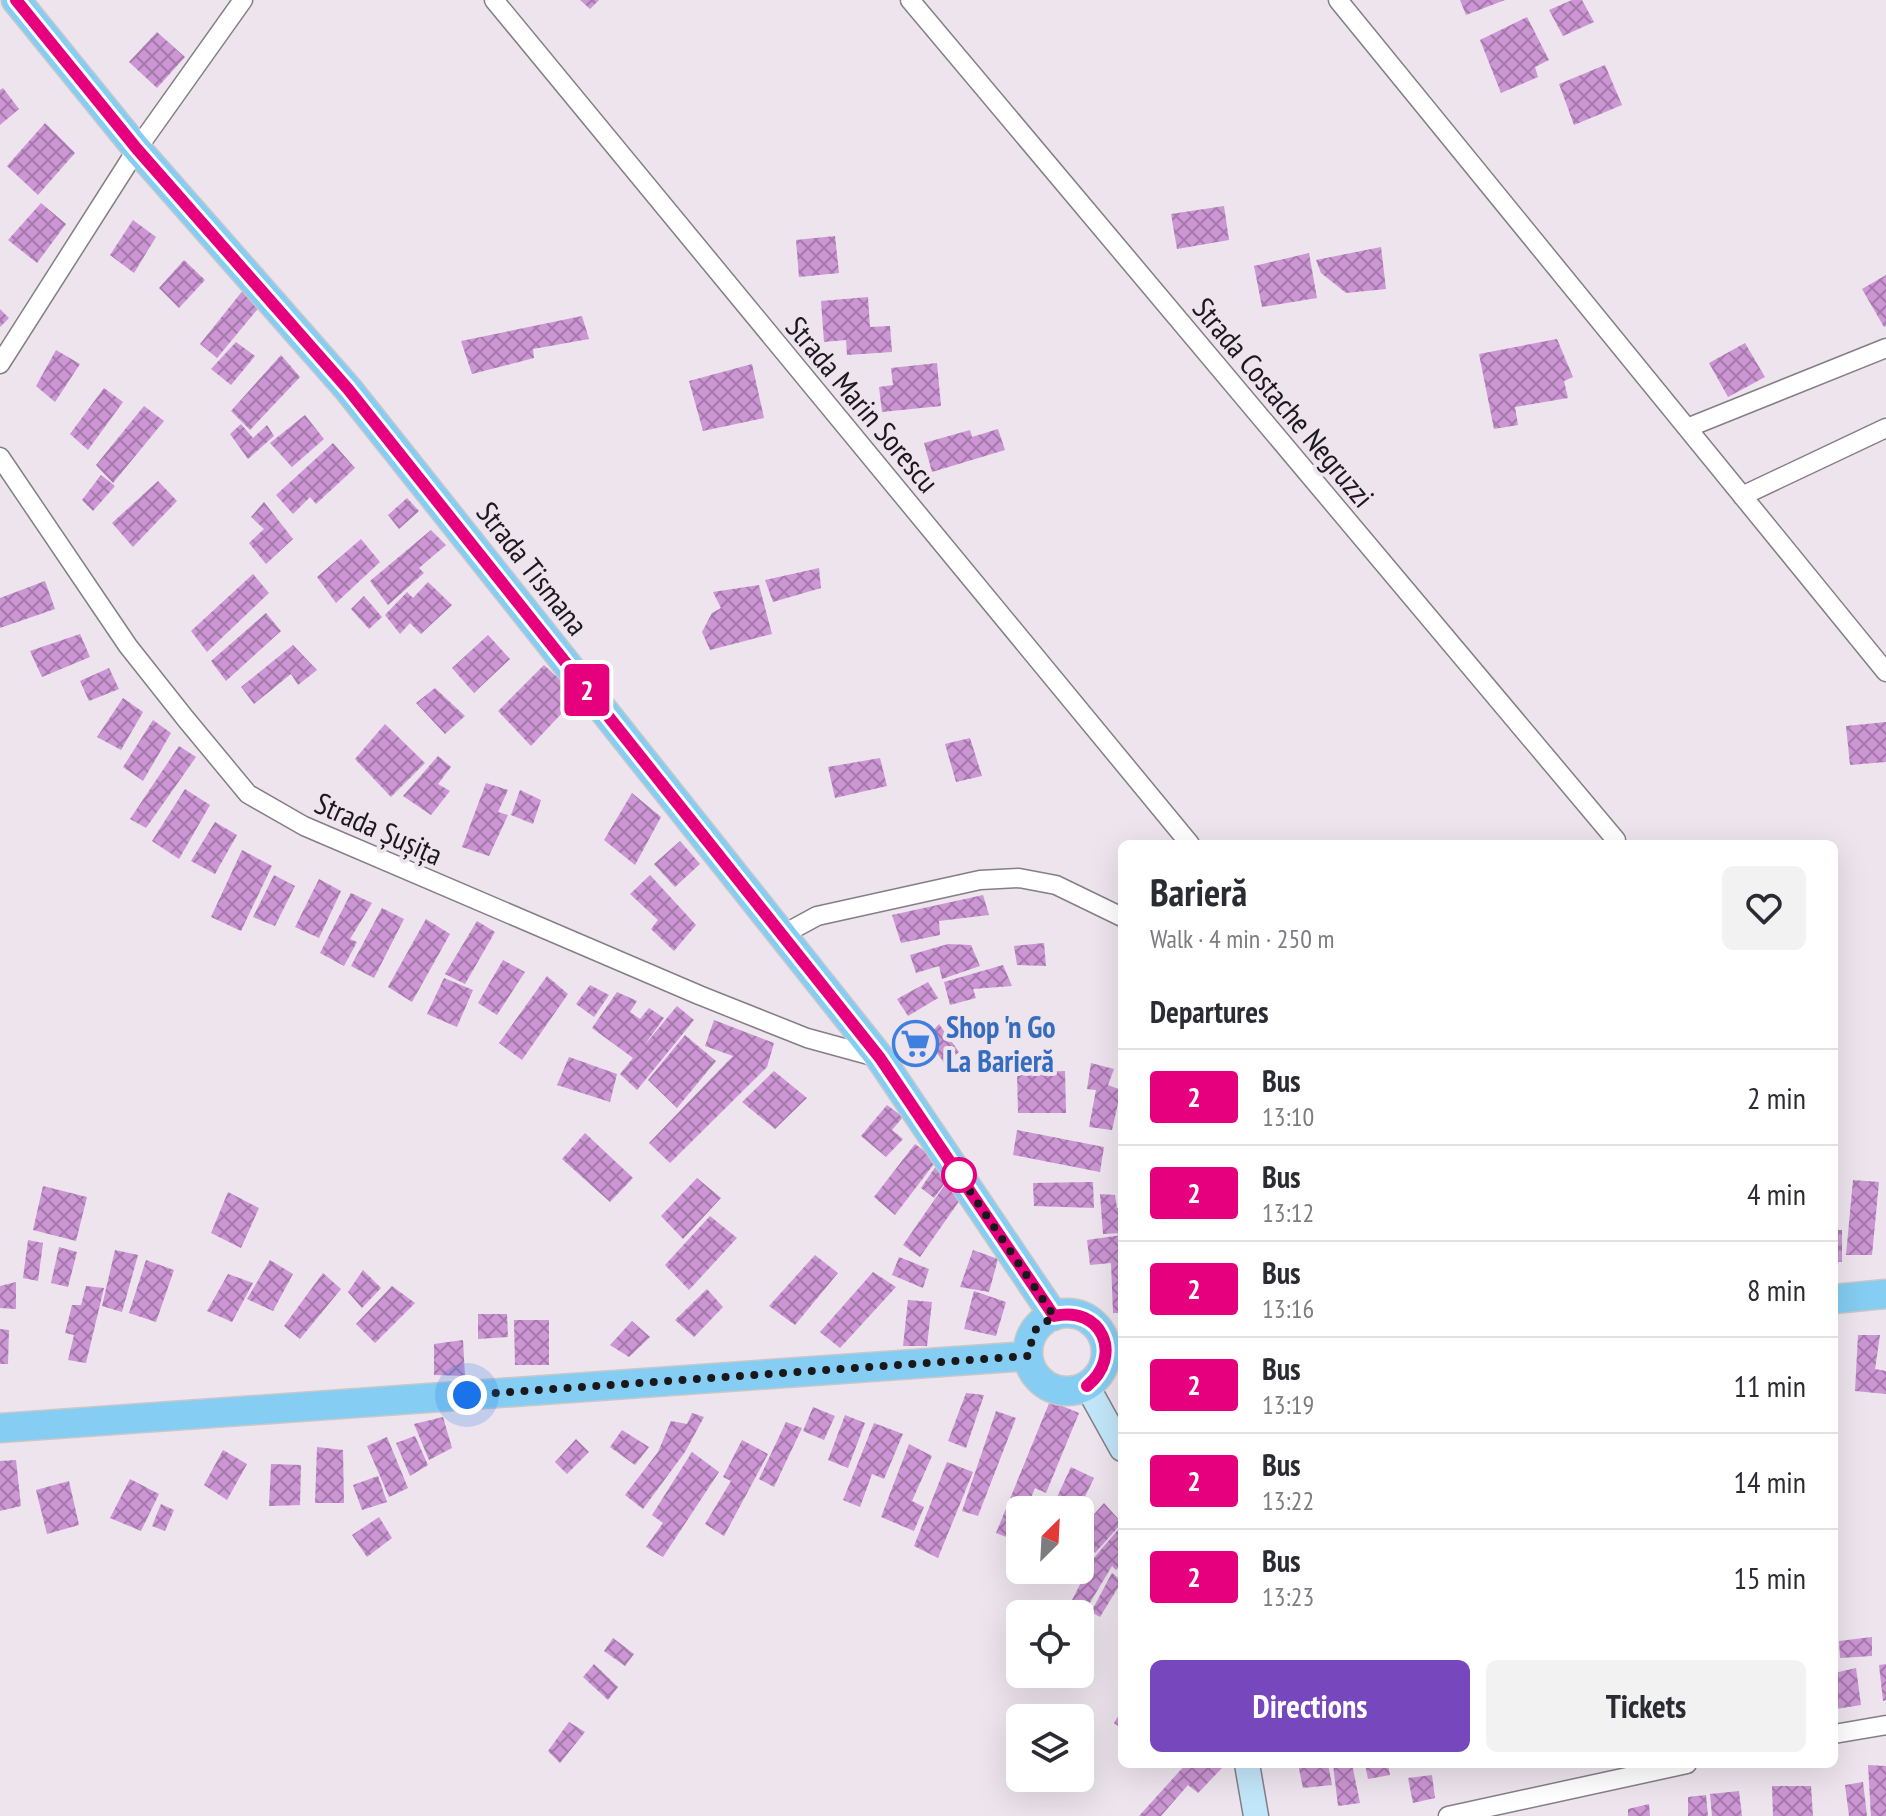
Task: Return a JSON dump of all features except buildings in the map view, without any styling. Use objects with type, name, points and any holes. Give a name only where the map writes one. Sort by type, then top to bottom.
[{"type":"main road","name":"Strada Tismana","points":[[16,0],[137,149],[348,389],[880,1058],[1054,1316]]},
{"type":"main road","points":[[1838,1299],[1886,1294]]},
{"type":"main road","points":[[1079,1315],[1114,1342],[1103,1367],[1087,1386],[1061,1391],[1039,1379],[1028,1356],[1034,1331],[1054,1316],[1079,1315]]},
{"type":"main road","points":[[0,1428],[1028,1356]]},
{"type":"main road","points":[[1087,1386],[1118,1442]]},
{"type":"main road","points":[[1248,1768],[1256,1816]]},
{"type":"street","points":[[0,364],[137,149],[243,0]]},
{"type":"street","name":"Strada Marin Sorescu","points":[[494,0],[1187,840]]},
{"type":"street","name":"Strada Costache Negruzzi","points":[[910,0],[1616,840]]},
{"type":"street","points":[[1338,0],[1886,672]]},
{"type":"street","points":[[1687,428],[1886,348]]},
{"type":"street","points":[[1742,496],[1886,428]]},
{"type":"street","name":"Strada Șușița","points":[[0,457],[128,646],[248,794],[304,826],[699,995],[807,1038],[880,1058]]},
{"type":"street","points":[[782,935],[817,916],[980,880],[1019,878],[1056,885],[1118,915]]},
{"type":"street","points":[[1838,1733],[1886,1725]]},
{"type":"street","points":[[1448,1816],[1669,1768]]},
{"type":"bus line","name":"2","points":[[16,0],[137,149],[348,389],[880,1058],[1054,1316],[1067,1313],[1079,1315],[1100,1330],[1106,1355],[1097,1378],[1087,1386]]},
{"type":"place","name":"Shop 'n Go La Barieră","points":[[915,1043]]},
{"type":"route","points":[[467,1395],[1028,1356],[1034,1331],[1054,1316],[959,1175]]}]
